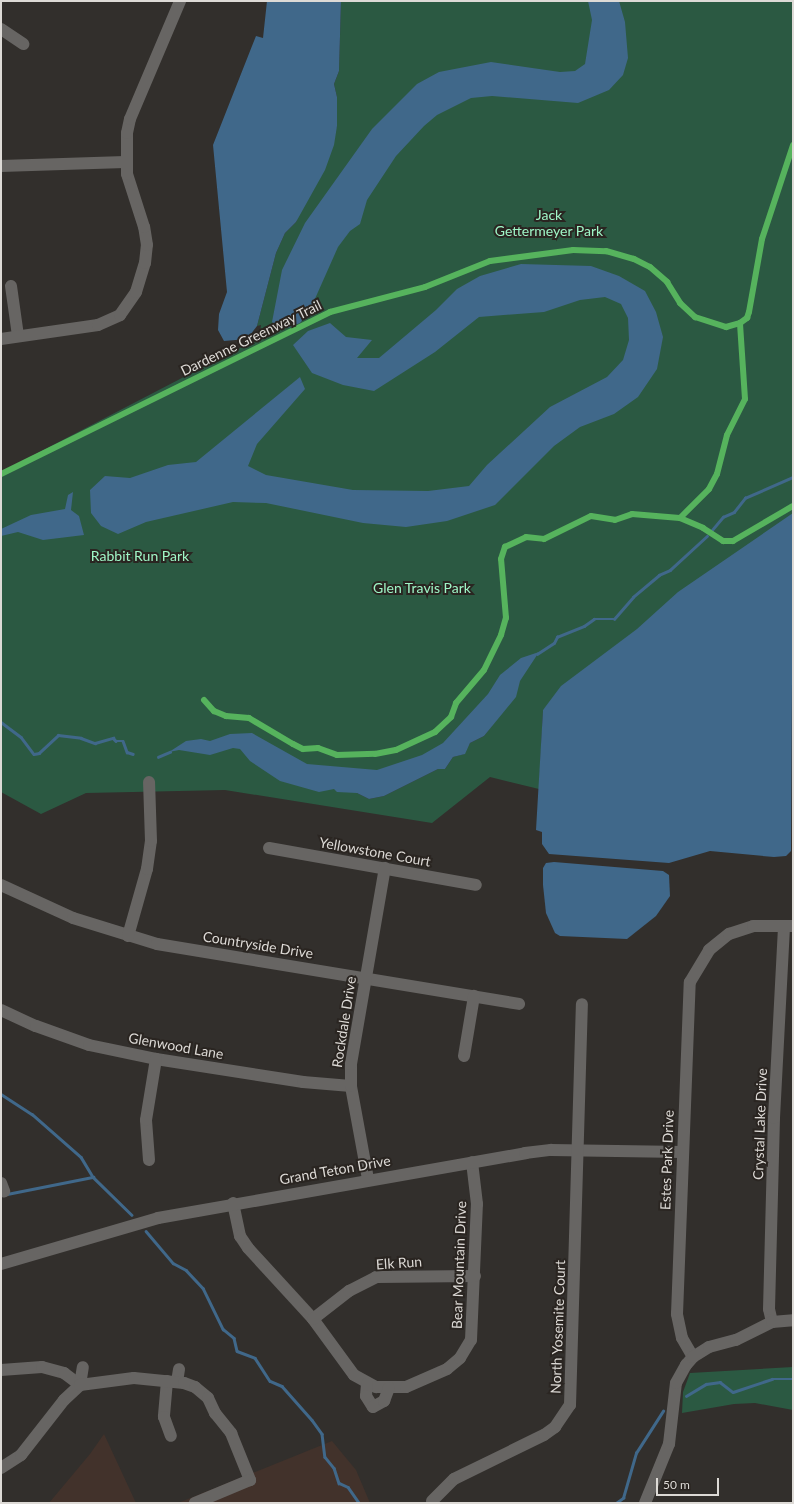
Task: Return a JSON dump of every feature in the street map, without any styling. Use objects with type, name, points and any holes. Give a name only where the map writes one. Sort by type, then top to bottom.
[{"type":"street","points":[[1,339],[98,325],[120,315],[130,304],[141,279],[147,244],[144,227],[129,185],[125,162],[130,119],[180,1]]},
{"type":"street","points":[[1,29],[24,44]]},
{"type":"street","points":[[1,166],[125,162]]},
{"type":"street","points":[[11,286],[18,336]]},
{"type":"street","points":[[128,936],[147,869],[151,841],[149,782]]},
{"type":"street","name":"Yellowstone Court","points":[[269,848],[476,885]]},
{"type":"street","name":"Rockdale Drive","points":[[368,1180],[351,1086],[351,1064],[385,868]]},
{"type":"street","name":"Countryside Drive","points":[[1,885],[72,918],[157,944],[519,1004]]},
{"type":"street","name":"Estes Park Drive","points":[[693,1357],[682,1338],[677,1314],[689,995],[694,972],[709,950],[729,934],[753,926],[788,926]]},
{"type":"street","name":"Crystal Lake Drive","points":[[772,1322],[769,1308],[774,1134],[788,926]]},
{"type":"street","points":[[464,1056],[474,996]]},
{"type":"street","name":"North Yosemite Court","points":[[432,1501],[454,1479],[544,1435],[555,1427],[570,1405],[579,1151],[582,1004]]},
{"type":"street","name":"Glenwood Lane","points":[[1,1010],[36,1026],[89,1045],[156,1059],[303,1082],[351,1086]]},
{"type":"street","points":[[149,1160],[146,1120],[156,1059]]},
{"type":"street","name":"Grand Teton Drive","points":[[1,1264],[158,1218],[233,1203],[525,1152],[682,1152]]},
{"type":"street","name":"Bear Mountain Drive","points":[[233,1203],[240,1236],[248,1248],[313,1319],[354,1375],[367,1384],[388,1388],[406,1387],[422,1381],[447,1368],[460,1358],[471,1340],[477,1204],[472,1162]]},
{"type":"street","name":"Elk Run","points":[[313,1319],[349,1291],[376,1277],[475,1276]]},
{"type":"street","points":[[645,1503],[669,1444],[676,1383],[693,1357],[709,1347],[736,1340],[772,1322],[793,1320]]},
{"type":"street","points":[[1,1370],[42,1367],[64,1374],[80,1385]]},
{"type":"street","points":[[80,1385],[83,1367]]},
{"type":"street","points":[[171,1436],[164,1417],[172,1381],[179,1370]]},
{"type":"street","points":[[1,1468],[21,1455],[67,1396],[80,1385],[129,1378],[172,1381],[196,1387],[208,1398],[215,1413],[231,1433],[250,1480],[195,1503]]},
{"type":"street","points":[[367,1384],[366,1396],[373,1407],[384,1401],[388,1388]]},
{"type":"shaded area","points":[[104,1434],[136,1503],[49,1503],[90,1454]]},
{"type":"shaded area","points":[[332,1441],[356,1470],[370,1503],[178,1503]]},
{"type":"green space","points":[[341,1],[793,1],[793,526],[543,710],[539,789],[490,777],[432,823],[225,790],[86,793],[41,814],[1,792],[1,472],[259,338],[261,325],[257,326],[276,253],[285,233],[296,222],[337,126],[337,97],[334,84],[339,71]],"holes":[[[505,709],[484,736],[470,743],[464,754],[453,757],[445,769],[438,769],[384,796],[369,799],[357,793],[438,755]]]},
{"type":"green space","points":[[793,1367],[793,1410],[755,1403],[734,1404],[682,1413],[683,1392],[690,1373]]},
{"type":"water","points":[[267,1],[341,1],[339,71],[334,84],[337,97],[337,126],[334,145],[325,170],[296,222],[285,233],[276,253],[257,326],[247,339],[224,341],[218,330],[219,314],[227,292],[213,145],[256,36],[263,38]]},
{"type":"water","points":[[588,1],[619,1],[625,22],[628,58],[623,75],[609,90],[578,103],[492,96],[471,98],[437,115],[424,126],[396,156],[367,200],[360,224],[350,231],[338,247],[310,310],[300,323],[288,328],[277,327],[272,322],[282,270],[305,223],[372,129],[417,84],[439,72],[491,62],[560,72],[575,71],[585,64],[592,20]]},
{"type":"water","points":[[521,264],[591,266],[619,276],[645,291],[656,312],[663,337],[657,369],[638,397],[614,414],[580,427],[554,446],[495,505],[447,521],[406,527],[363,523],[266,503],[233,502],[146,522],[118,534],[101,526],[91,513],[90,490],[105,476],[130,478],[168,465],[196,462],[300,377],[305,389],[257,444],[248,466],[266,475],[353,490],[428,491],[469,486],[487,465],[550,407],[607,377],[623,360],[629,340],[628,318],[621,304],[605,297],[580,300],[544,312],[479,317],[435,352],[374,391],[343,385],[312,373],[293,345],[308,331],[330,323],[346,337],[372,340],[357,358],[379,358],[436,310],[457,289],[480,276]]},
{"type":"water","points":[[73,492],[71,510],[79,516],[84,535],[43,540],[18,532],[1,536],[1,529],[31,515],[65,509],[68,495]]},
{"type":"water","points":[[793,513],[791,851],[786,856],[774,857],[710,851],[669,863],[549,854],[542,844],[542,832],[536,830],[543,710],[561,686],[637,629],[678,592]]},
{"type":"water","points":[[539,652],[520,681],[516,697],[484,736],[470,743],[465,754],[453,757],[445,769],[438,769],[384,796],[369,799],[357,793],[337,792],[334,789],[319,792],[280,781],[250,761],[240,749],[233,748],[210,755],[179,750],[169,752],[186,741],[201,739],[210,741],[230,734],[252,733],[307,764],[377,770],[422,755],[443,743],[488,694],[500,675],[521,658]]},
{"type":"water","points":[[554,862],[663,871],[669,875],[670,896],[656,916],[627,939],[560,936],[555,933],[546,913],[543,885],[543,868],[546,863]]},
{"type":"waterway","points":[[712,530],[723,517],[734,512],[745,498],[793,477]]},
{"type":"waterway","points":[[537,654],[554,643],[557,637],[584,626],[594,619],[614,619],[633,597],[659,575],[670,570],[707,536]]},
{"type":"waterway","points":[[1,722],[21,737],[34,754],[39,753],[58,735],[81,738],[95,743],[113,738],[116,741],[123,741],[127,752],[133,754]]},
{"type":"waterway","points":[[158,757],[170,752]]},
{"type":"waterway","points":[[1,1094],[32,1114],[81,1157],[93,1177],[132,1215]]},
{"type":"waterway","points":[[7,1194],[93,1177]]},
{"type":"waterway","points":[[146,1231],[173,1263],[186,1270],[203,1288],[223,1329],[234,1338],[237,1351],[255,1358],[270,1381],[282,1386],[312,1420],[322,1434],[325,1457],[334,1468],[339,1483],[348,1487],[359,1503]]},
{"type":"waterway","points":[[686,1396],[706,1384],[720,1382],[733,1392],[772,1379],[793,1379]]},
{"type":"waterway","points":[[616,1503],[623,1498],[636,1453],[663,1411]]},
{"type":"cycle path","name":"Dardenne Greenway Trail","points":[[1,474],[330,312],[425,287],[490,261],[573,250],[606,251],[634,259],[650,267],[667,282],[680,303],[695,317],[726,327],[740,323],[747,318],[749,312],[762,239],[793,145]]},
{"type":"cycle path","points":[[204,700],[214,711],[226,716],[249,718],[303,749],[318,748],[337,755],[375,754],[396,750],[435,732],[451,717],[456,703],[484,670],[501,635],[506,618],[501,559],[505,547],[526,537],[544,539],[591,516],[615,520],[632,514],[680,518],[709,489],[717,474],[727,435],[745,399],[740,323]]},
{"type":"cycle path","points":[[680,518],[703,528],[723,541],[733,541],[793,506]]},
{"type":"park label","name":"Jack Gettermeyer Park","points":[[549,224]]},
{"type":"park label","name":"Rabbit Run Park","points":[[140,556]]},
{"type":"park label","name":"Glen Travis Park","points":[[422,588]]}]
